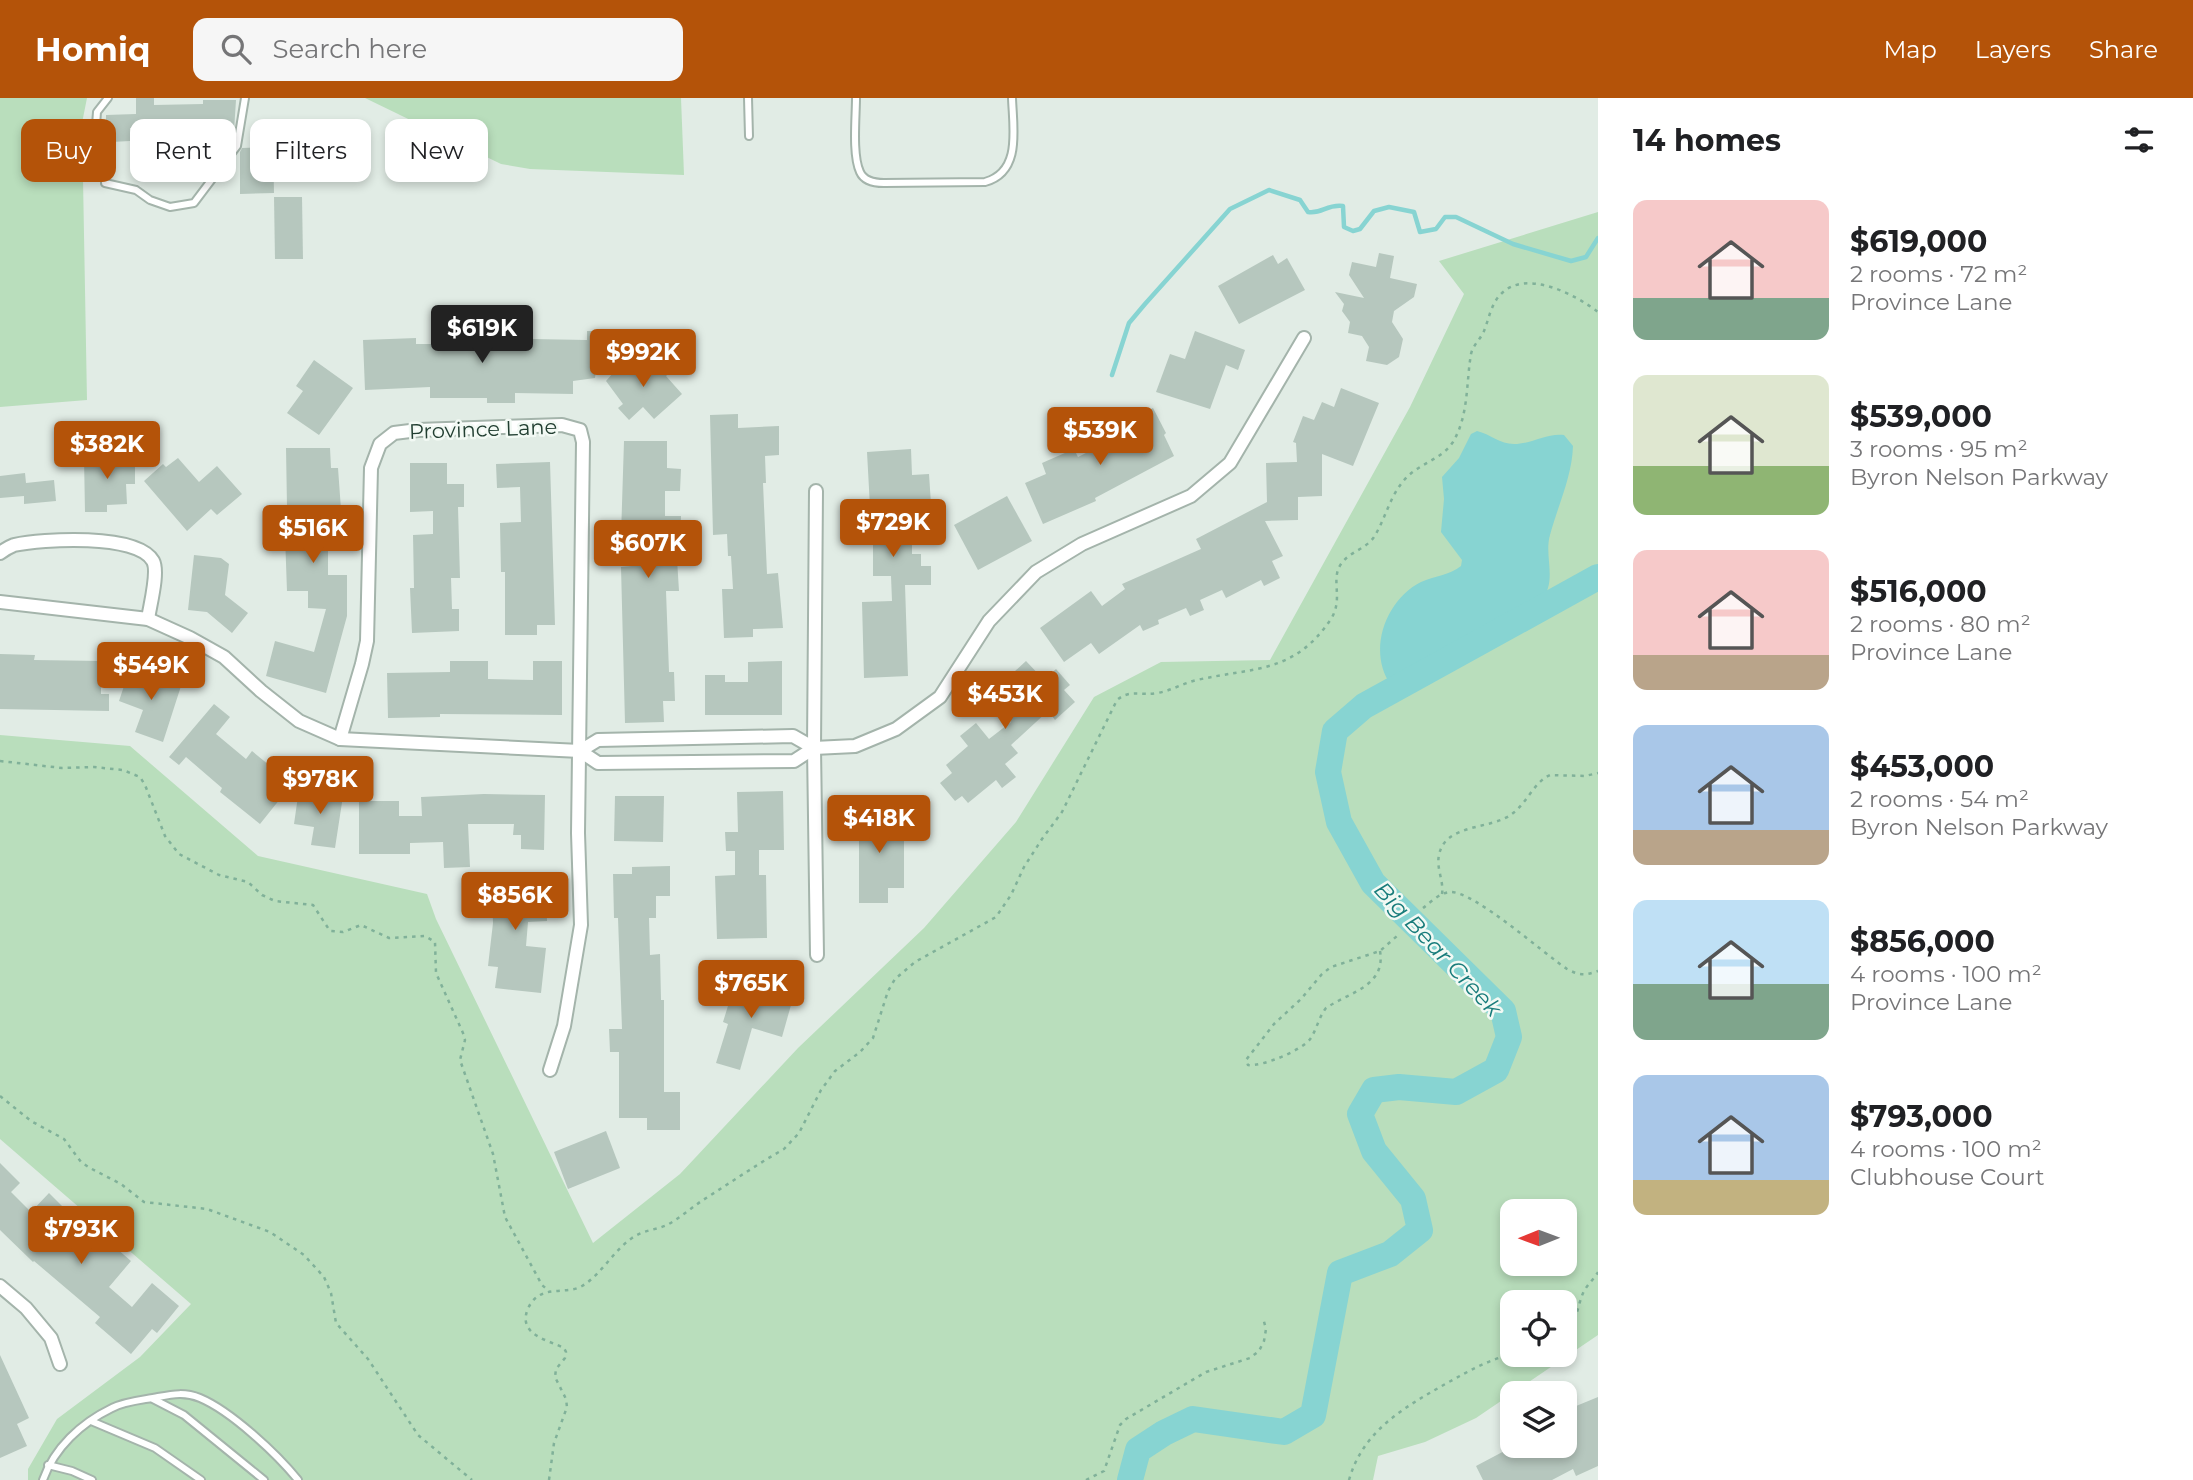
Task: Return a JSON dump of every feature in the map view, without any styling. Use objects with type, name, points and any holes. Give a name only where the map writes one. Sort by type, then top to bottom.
[{"type":"street","points":[[0,602],[148,619],[224,657],[299,721],[340,738],[580,751],[598,763],[794,761],[814,748],[855,746],[896,729],[940,697],[989,621],[1036,572],[1082,544],[1191,496],[1230,463],[1304,338]]},
{"type":"street","name":"Province Lane","points":[[340,738],[367,640],[371,468],[380,444],[394,433],[418,430],[562,425],[580,430],[583,442],[578,833],[581,925],[564,1026],[550,1070]]},
{"type":"street","points":[[816,491],[814,748],[817,955]]},
{"type":"street","points":[[0,553],[12,546],[86,539],[138,548],[154,563],[155,578],[148,619]]},
{"type":"street","points":[[580,751],[598,740],[793,736],[814,748]]},
{"type":"street","points":[[694,738],[696,762]]},
{"type":"street","points":[[0,1286],[26,1308],[51,1338],[60,1364]]},
{"type":"lane","points":[[108,98],[97,112],[96,125],[106,144],[106,183],[136,190],[150,200],[170,208],[194,203],[237,146],[246,98]]},
{"type":"lane","points":[[748,98],[749,136]]},
{"type":"lane","points":[[856,98],[857,161],[860,173],[873,183],[985,182],[995,179],[1012,159],[1012,98]]},
{"type":"lane","points":[[43,1480],[58,1449],[91,1421],[113,1407],[183,1393],[201,1398],[257,1439],[298,1480]]},
{"type":"lane","points":[[151,1398],[184,1415],[264,1480]]},
{"type":"lane","points":[[91,1421],[155,1448],[201,1480]]},
{"type":"lane","points":[[48,1465],[92,1480]]},
{"type":"path","points":[[549,1480],[554,1443],[567,1407],[555,1377],[556,1369],[565,1358],[566,1352],[564,1348],[533,1333],[526,1322],[530,1306],[549,1291],[575,1290],[582,1286],[636,1235],[667,1224],[784,1149],[792,1141],[835,1071],[873,1038],[894,979],[915,962],[1002,911],[1024,867],[1062,812],[1117,700],[1132,692],[1150,695],[1200,680],[1270,667],[1296,655],[1314,640],[1336,610],[1337,572],[1343,561],[1373,537],[1400,485],[1416,470],[1436,458],[1454,440],[1465,408],[1472,351],[1503,292],[1519,285],[1548,286],[1578,298],[1598,312]]},
{"type":"path","points":[[0,761],[61,768],[104,768],[140,777],[165,836],[179,854],[219,875],[248,882],[262,895],[275,901],[313,905],[330,931],[343,932],[361,925],[389,938],[425,936],[435,942],[436,973],[465,1040],[460,1060],[493,1154],[505,1217],[542,1285],[549,1291]]},
{"type":"path","points":[[1442,894],[1438,857],[1448,839],[1455,834],[1507,818],[1525,803],[1539,783],[1550,775],[1585,776],[1598,773]]},
{"type":"path","points":[[1423,908],[1442,894],[1452,892],[1468,896],[1577,975],[1589,975],[1598,971]]},
{"type":"path","points":[[1380,951],[1381,966],[1376,978],[1326,1008],[1309,1042],[1274,1059],[1254,1066],[1248,1065],[1246,1060],[1273,1024],[1301,999],[1322,974],[1331,967],[1380,951],[1397,936]]},
{"type":"path","points":[[0,1096],[31,1121],[64,1139],[81,1162],[121,1184],[144,1202],[207,1209],[270,1232],[304,1255],[324,1278],[331,1293],[336,1323],[368,1359],[418,1435],[472,1480]]},
{"type":"path","points":[[1577,1312],[1583,1293],[1598,1272]]},
{"type":"path","points":[[1086,1480],[1104,1471],[1125,1419],[1206,1373],[1250,1358],[1259,1351],[1266,1329],[1264,1318]]},
{"type":"path","points":[[1349,1480],[1359,1452],[1384,1423],[1472,1368],[1500,1357]]},
{"type":"green space","points":[[0,98],[87,98],[83,119],[21,119],[21,182],[83,182],[87,400],[0,407]]},
{"type":"green space","points":[[365,98],[681,98],[684,175],[530,169],[501,164],[488,158],[488,119],[408,119]]},
{"type":"green space","points":[[1598,212],[1598,1335],[1577,1349],[1577,1290],[1500,1290],[1500,1367],[1551,1367],[1530,1381],[1500,1381],[1500,1402],[1476,1418],[1425,1442],[1378,1456],[1373,1480],[28,1480],[28,1469],[57,1419],[140,1357],[191,1304],[0,1139],[0,735],[130,746],[258,856],[427,894],[436,919],[593,1243],[680,1174],[798,1048],[924,928],[1016,822],[1094,697],[1161,662],[1270,660],[1410,407],[1464,294],[1439,261]]},
{"type":"water","points":[[1477,431],[1514,444],[1564,435],[1573,446],[1567,480],[1549,541],[1548,588],[1539,606],[1503,636],[1456,659],[1391,685],[1380,658],[1380,643],[1389,614],[1408,590],[1461,566],[1462,560],[1441,532],[1444,499],[1442,477],[1459,458],[1471,434]]},
{"type":"building","points":[[136,98],[154,98],[154,105],[236,100],[235,119],[130,119],[130,141],[116,142],[116,119],[106,119],[106,115],[136,114]]},
{"type":"building","points":[[242,148],[250,148],[250,182],[274,182],[274,193],[240,194]]},
{"type":"building","points":[[274,197],[302,197],[303,259],[275,259]]},
{"type":"building","points":[[1379,253],[1394,256],[1390,278],[1417,284],[1414,297],[1394,311],[1392,322],[1403,339],[1399,357],[1387,365],[1366,361],[1369,347],[1362,336],[1348,333],[1350,322],[1342,311],[1344,304],[1335,292],[1364,298],[1349,275],[1352,262],[1376,267]]},
{"type":"building","points":[[1273,255],[1278,264],[1287,258],[1305,290],[1239,324],[1218,286]]},
{"type":"building","points":[[508,327],[508,336],[532,336],[532,339],[587,340],[587,331],[602,331],[595,378],[573,381],[573,394],[515,393],[515,403],[487,403],[487,398],[430,398],[430,387],[365,390],[363,340],[416,338],[416,344],[449,344],[449,331]]},
{"type":"building","points":[[1195,331],[1245,350],[1238,370],[1226,365],[1210,409],[1156,392],[1170,354],[1185,359]]},
{"type":"building","points":[[628,356],[647,376],[665,360],[674,369],[666,376],[682,394],[654,419],[643,407],[629,420],[618,408],[623,404],[606,381]]},
{"type":"building","points":[[314,360],[353,388],[319,435],[287,413],[303,391],[296,386]]},
{"type":"building","points":[[1341,388],[1379,403],[1353,466],[1322,454],[1322,496],[1298,497],[1298,520],[1265,521],[1283,556],[1272,561],[1280,578],[1264,586],[1261,580],[1226,598],[1222,590],[1200,600],[1204,610],[1190,616],[1186,608],[1158,620],[1159,624],[1143,631],[1140,625],[1099,654],[1091,643],[1064,662],[1040,628],[1091,591],[1102,606],[1125,589],[1122,584],[1201,549],[1196,539],[1267,502],[1266,463],[1297,462],[1296,443],[1293,442],[1303,416],[1314,420],[1322,402],[1334,407]]},
{"type":"building","points":[[1153,408],[1174,456],[1095,498],[1096,501],[1043,524],[1025,483],[1046,474],[1042,463],[1074,449],[1078,457],[1117,437],[1111,425],[1128,417],[1130,420]]},
{"type":"building","points":[[738,414],[738,428],[779,426],[779,455],[765,456],[766,483],[763,483],[767,574],[778,573],[783,628],[753,629],[753,637],[724,638],[722,589],[733,589],[731,556],[728,556],[727,534],[713,535],[710,415]]},
{"type":"building","points":[[624,441],[667,441],[667,468],[681,469],[680,491],[665,491],[665,516],[681,516],[680,543],[676,543],[679,591],[666,591],[669,672],[674,672],[675,701],[663,701],[664,722],[625,723],[621,567],[643,565],[642,559],[648,558],[648,536],[621,536]]},
{"type":"building","points":[[286,448],[330,448],[331,468],[338,468],[344,551],[328,551],[328,575],[347,575],[347,616],[326,693],[266,676],[275,641],[314,652],[326,609],[308,608],[308,591],[287,591],[284,507],[287,507]]},
{"type":"building","points":[[911,449],[912,475],[929,474],[931,504],[912,505],[912,554],[921,554],[921,566],[931,566],[931,585],[905,585],[908,676],[864,678],[862,602],[892,601],[891,576],[873,576],[873,507],[870,507],[867,452]]},
{"type":"building","points":[[135,455],[135,484],[126,484],[127,504],[107,505],[107,512],[85,512],[84,457]]},
{"type":"building","points":[[178,458],[199,482],[217,466],[242,494],[217,515],[211,509],[187,531],[144,481],[163,464],[166,467]]},
{"type":"building","points":[[550,462],[555,625],[537,625],[537,635],[505,635],[505,572],[501,572],[500,523],[521,522],[520,487],[497,488],[496,464]]},
{"type":"building","points":[[410,463],[447,463],[447,484],[464,484],[464,507],[458,507],[460,578],[451,578],[452,609],[459,609],[459,631],[412,633],[410,588],[414,588],[413,535],[433,534],[433,511],[410,512]]},
{"type":"building","points":[[25,473],[26,483],[54,480],[56,501],[24,504],[24,496],[0,498],[0,476]]},
{"type":"building","points":[[1007,496],[1032,541],[978,570],[954,525]]},
{"type":"building","points":[[194,555],[221,558],[229,564],[225,595],[248,613],[232,633],[207,612],[188,610]]},
{"type":"building","points":[[0,654],[35,655],[34,660],[101,661],[101,694],[109,694],[109,711],[0,709]]},
{"type":"building","points":[[450,661],[488,661],[488,679],[533,680],[533,661],[562,661],[562,715],[440,714],[440,717],[388,718],[387,673],[450,672]]},
{"type":"building","points":[[782,661],[782,715],[705,715],[705,675],[725,675],[725,682],[748,682],[748,662]]},
{"type":"building","points":[[1026,661],[1044,680],[1056,669],[1070,685],[1064,690],[1075,702],[1055,720],[1048,711],[1011,745],[1018,753],[1005,764],[1016,777],[1002,788],[996,780],[968,803],[962,796],[955,801],[940,783],[952,773],[946,765],[968,746],[960,736],[976,723],[989,739],[1011,722],[988,696]]},
{"type":"building","points":[[130,668],[181,686],[163,742],[135,732],[143,710],[119,701]]},
{"type":"building","points":[[214,704],[230,717],[216,734],[246,759],[252,751],[292,784],[260,824],[220,792],[222,788],[186,757],[179,765],[169,757]]},
{"type":"building","points":[[299,789],[343,796],[335,848],[311,845],[314,827],[294,824]]},
{"type":"building","points":[[783,791],[784,850],[759,850],[759,875],[766,875],[767,938],[717,939],[715,876],[735,875],[735,851],[726,851],[725,832],[738,832],[737,792]]},
{"type":"building","points":[[545,795],[544,850],[521,849],[521,835],[513,835],[514,824],[468,824],[470,867],[444,868],[443,842],[410,843],[410,854],[359,854],[359,801],[399,801],[399,816],[422,816],[421,797]]},
{"type":"building","points":[[615,796],[664,796],[663,842],[614,841]]},
{"type":"building","points":[[859,798],[877,798],[877,822],[904,822],[904,888],[888,888],[888,903],[859,903]]},
{"type":"building","points":[[670,866],[670,896],[656,896],[656,918],[649,918],[650,955],[660,954],[661,1000],[664,1000],[664,1092],[680,1092],[680,1130],[647,1130],[647,1118],[619,1118],[619,1052],[610,1052],[609,1029],[622,1029],[618,918],[614,918],[613,874],[632,874],[632,867]]},
{"type":"building","points":[[529,878],[530,889],[546,888],[547,921],[528,922],[526,946],[546,948],[541,993],[495,988],[498,967],[488,966],[493,923],[492,895],[472,896],[471,881]]},
{"type":"building","points":[[736,980],[793,998],[782,1037],[752,1028],[740,1070],[716,1063],[728,1024],[723,1022]]},
{"type":"building","points":[[606,1131],[620,1168],[568,1189],[554,1152]]},
{"type":"building","points":[[0,1163],[20,1183],[11,1192],[31,1212],[49,1193],[77,1221],[63,1234],[86,1253],[101,1235],[131,1261],[109,1287],[132,1307],[152,1283],[179,1306],[157,1333],[152,1329],[131,1354],[95,1323],[100,1317],[33,1262],[0,1230]]},
{"type":"building","points":[[0,1355],[29,1418],[17,1424],[27,1446],[0,1458]]},
{"type":"building","points":[[1598,1397],[1598,1466],[1576,1476],[1573,1469],[1552,1480],[1483,1480],[1476,1466],[1500,1453],[1500,1458],[1577,1458],[1577,1406]]},
{"type":"waterway","points":[[1112,375],[1129,323],[1145,304],[1230,209],[1269,190],[1300,200],[1308,212],[1343,206],[1344,227],[1353,231],[1360,229],[1374,211],[1389,207],[1414,212],[1420,232],[1436,229],[1445,217],[1456,217],[1513,244],[1571,261],[1586,257],[1598,238]]},
{"type":"waterway","name":"Big Bear Creek","points":[[1130,1480],[1138,1450],[1193,1419],[1284,1432],[1313,1415],[1340,1273],[1390,1254],[1420,1230],[1413,1199],[1374,1151],[1360,1114],[1374,1090],[1399,1087],[1456,1092],[1496,1070],[1509,1037],[1503,1011],[1373,883],[1339,822],[1328,772],[1335,731],[1364,706],[1598,577]]}]
